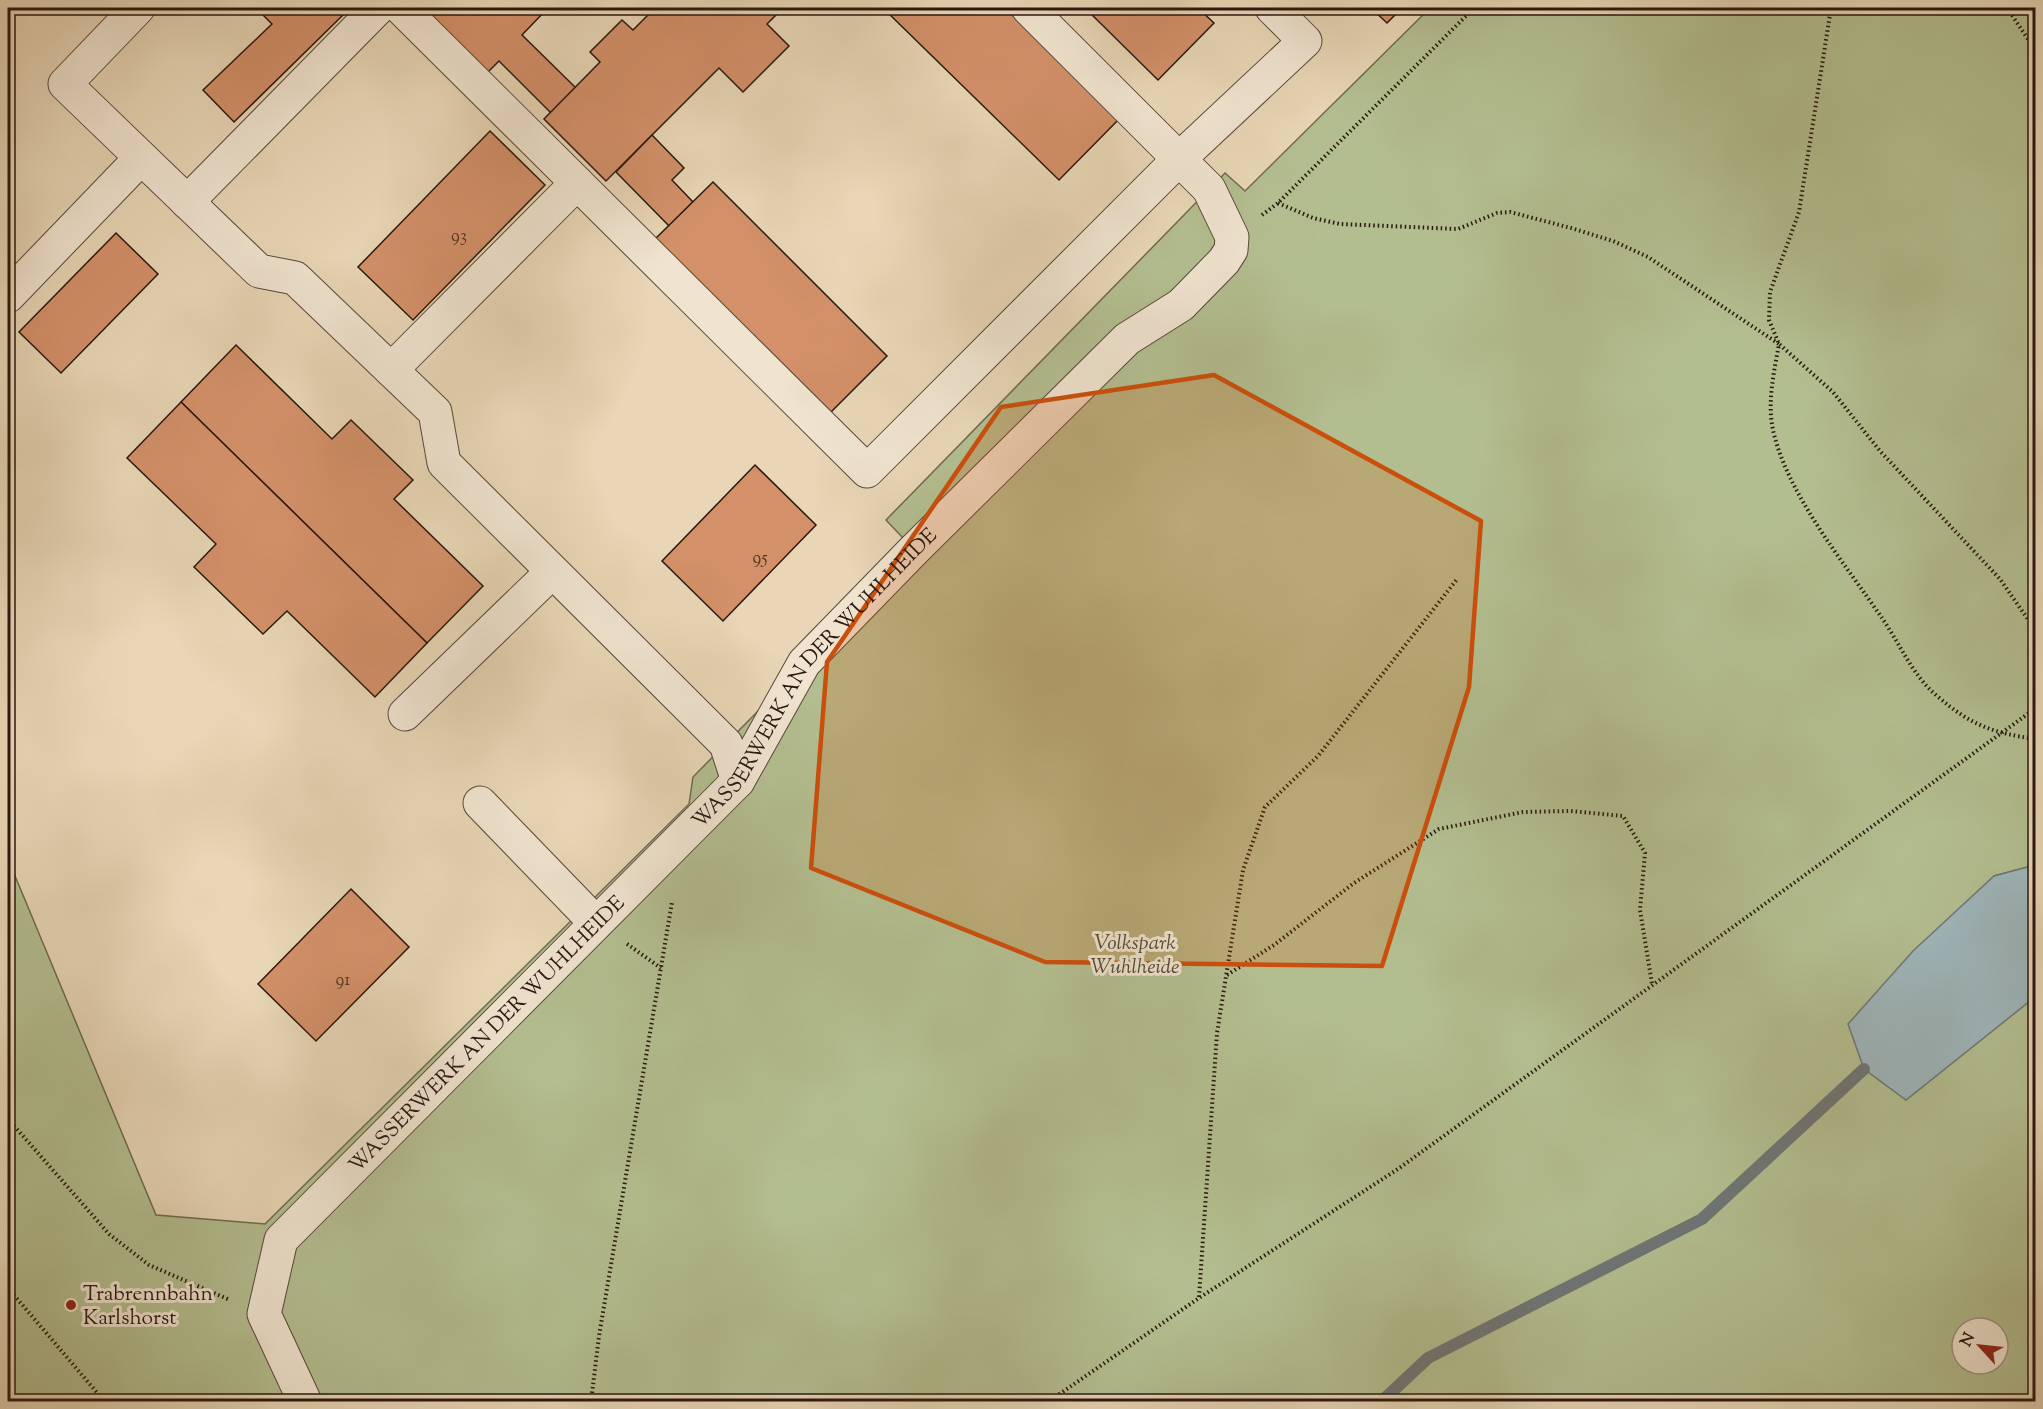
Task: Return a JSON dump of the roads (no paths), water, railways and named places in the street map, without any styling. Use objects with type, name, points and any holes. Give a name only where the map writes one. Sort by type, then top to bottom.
[{"type":"lane","points":[[138,8],[65,84],[259,271],[295,278],[435,412],[444,463],[726,744],[738,781]]},
{"type":"lane","points":[[187,202],[378,8]]},
{"type":"lane","points":[[401,8],[867,471],[1178,160],[1305,41],[1272,8]]},
{"type":"lane","points":[[1028,8],[1178,160]]},
{"type":"lane","points":[[8,296],[141,158]]},
{"type":"lane","name":"WASSERWERK AN DER WUHLHEIDE","points":[[305,1401],[264,1314],[281,1240],[738,781],[804,663],[914,550],[1127,339],[1180,305],[1224,261],[1231,250],[1232,237],[1209,189],[1178,160]]},
{"type":"lane","points":[[391,370],[577,183]]},
{"type":"lane","points":[[405,714],[552,572]]},
{"type":"lane","points":[[480,803],[597,923]]},
{"type":"water","points":[[2035,865],[2035,997],[1906,1100],[1864,1069],[1848,1024],[1913,951],[1994,876]]},
{"type":"waterway","points":[[1381,1402],[1428,1358],[1702,1219],[1864,1069]]},
{"type":"place","name":"Trabrennbahn Karlshorst","points":[[71,1305]]},
{"type":"park label","name":"Volkspark Wuhlheide","points":[[1135,954]]}]
